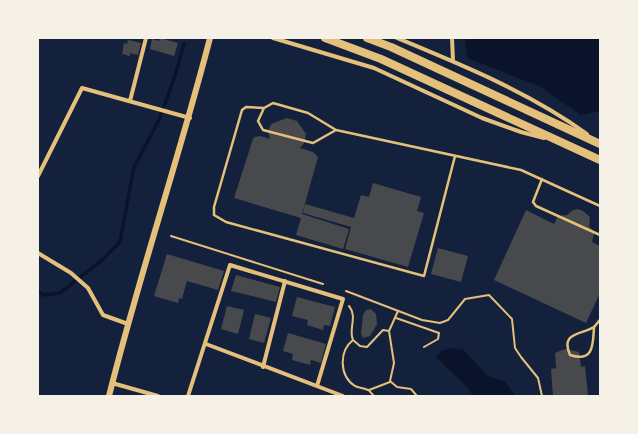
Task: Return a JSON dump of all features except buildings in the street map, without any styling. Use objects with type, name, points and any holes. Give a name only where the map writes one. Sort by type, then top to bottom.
[{"type":"main road","points":[[324,38],[381,59],[600,160]]},
{"type":"main road","points":[[367,38],[391,47],[600,143]]},
{"type":"street","points":[[130,101],[146,38]]},
{"type":"street","points":[[109,396],[128,324],[190,118],[210,38]]},
{"type":"street","points":[[273,38],[285,39],[374,68],[482,118],[521,132],[558,141]]},
{"type":"street","points":[[397,38],[501,83],[560,116],[600,143]]},
{"type":"street","points":[[452,38],[453,61]]},
{"type":"street","points":[[38,176],[82,88],[190,118]]},
{"type":"street","points":[[38,253],[71,273],[88,288],[103,315],[128,324]]},
{"type":"street","points":[[188,396],[206,344],[230,265],[343,299],[317,386]]},
{"type":"street","points":[[263,366],[285,281]]},
{"type":"street","points":[[206,344],[343,396]]},
{"type":"street","points":[[112,383],[158,396]]},
{"type":"lane","points":[[455,156],[424,276],[226,222],[214,215],[214,207],[242,110],[246,106],[264,108],[273,103],[308,112],[336,130],[521,170],[600,206]]},
{"type":"lane","points":[[264,108],[258,121],[263,130],[308,143],[318,142],[336,130]]},
{"type":"lane","points":[[542,179],[533,202],[536,206],[600,235]]},
{"type":"lane","points":[[594,327],[592,350],[588,354],[578,358],[570,355],[567,348],[571,336],[594,327],[600,320]]},
{"type":"path","points":[[171,236],[328,285]]},
{"type":"path","points":[[343,290],[422,320],[440,323],[448,320],[466,299],[489,295],[512,319],[515,348],[520,357],[538,378],[542,396]]},
{"type":"path","points":[[342,304],[349,306],[353,314],[351,336],[360,346],[367,347],[383,330],[389,331]]},
{"type":"path","points":[[390,382],[394,363],[389,331],[398,311]]},
{"type":"path","points":[[396,318],[439,333],[438,339],[424,347]]},
{"type":"path","points":[[353,340],[348,344],[344,353],[343,370],[355,386],[369,390],[374,396]]},
{"type":"path","points":[[369,390],[390,382]]},
{"type":"path","points":[[390,382],[397,387],[411,388],[417,396]]},
{"type":"water","points":[[465,38],[600,38],[600,111],[581,115],[539,86],[467,58]]},
{"type":"water","points":[[451,348],[464,350],[488,376],[505,382],[516,396],[473,396],[467,387],[436,357],[441,351]]},
{"type":"waterway","points":[[38,292],[44,295],[60,293],[102,260],[120,242],[134,167],[159,120],[174,79],[184,44]]}]
